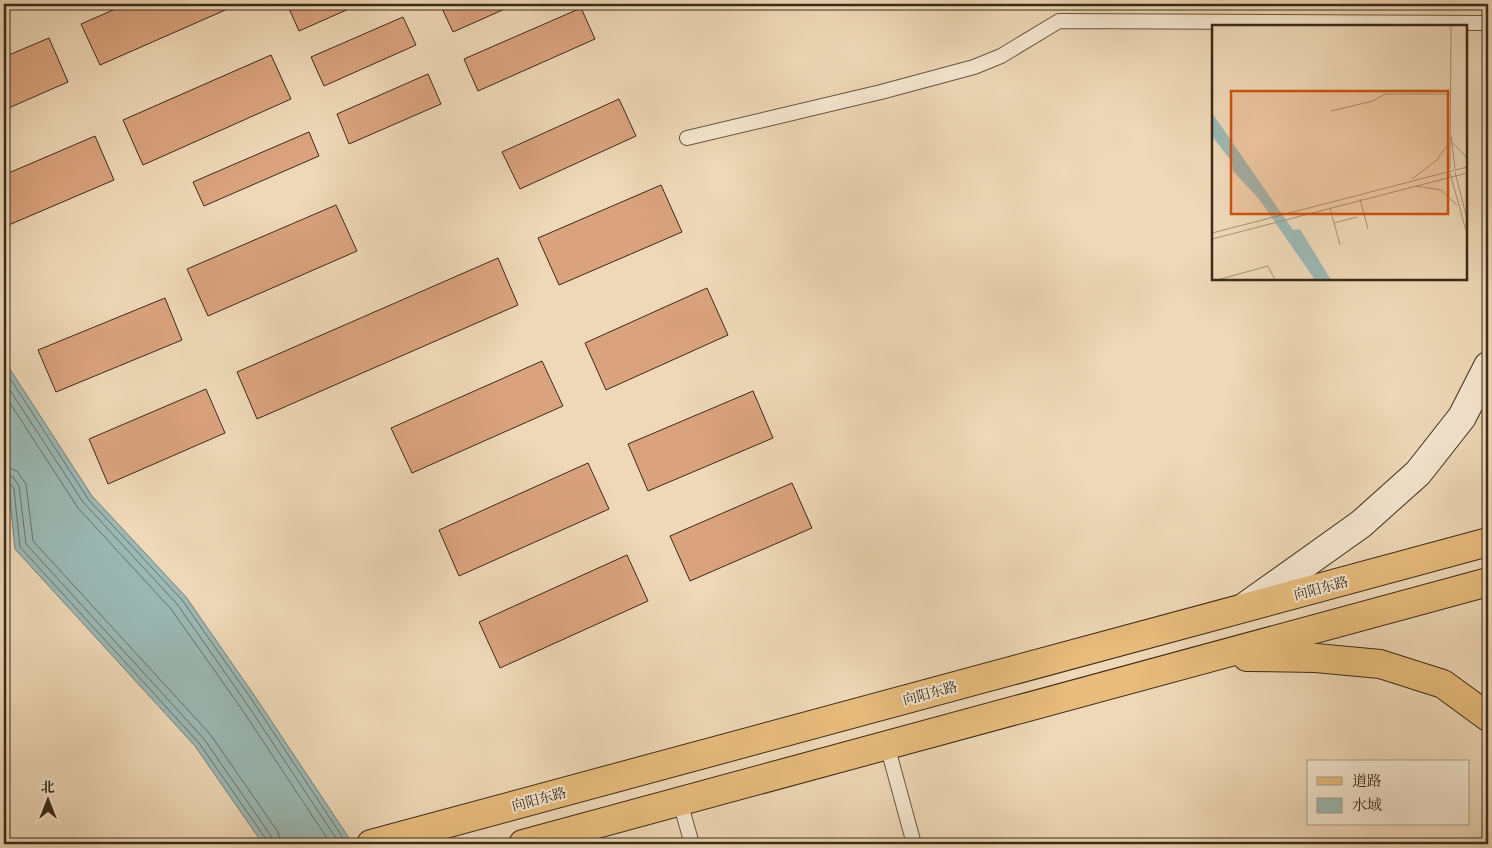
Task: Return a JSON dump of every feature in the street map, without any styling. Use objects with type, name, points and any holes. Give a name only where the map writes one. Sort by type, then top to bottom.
[{"type":"main road","name":"向阳东路","points":[[371,844],[1488,542]]},
{"type":"main road","points":[[523,844],[1488,582]]},
{"type":"main road","points":[[1211,657],[1316,658],[1380,664],[1443,684],[1488,717]]},
{"type":"street","points":[[1242,609],[1361,524],[1418,473],[1462,417],[1488,366]]},
{"type":"lane","points":[[687,138],[974,68],[1001,56],[1059,21],[1488,23]]},
{"type":"lane","points":[[887,745],[914,844]]},
{"type":"lane","points":[[680,802],[692,844]]},
{"type":"water","points":[[4,360],[92,496],[186,597],[353,844],[263,844],[195,746],[15,549],[9,490],[4,484]]},
{"type":"building","points":[[127,4],[239,4],[100,65],[81,24]]},
{"type":"building","points":[[287,4],[360,4],[299,31]]},
{"type":"building","points":[[440,4],[516,4],[453,32]]},
{"type":"building","points":[[581,8],[595,39],[478,91],[464,59]]},
{"type":"building","points":[[403,17],[416,45],[324,86],[311,57]]},
{"type":"building","points":[[49,38],[68,82],[4,110],[4,57]]},
{"type":"building","points":[[271,55],[291,99],[143,165],[123,120]]},
{"type":"building","points":[[428,74],[441,104],[349,144],[337,114]]},
{"type":"building","points":[[619,99],[636,136],[520,189],[502,152]]},
{"type":"building","points":[[309,132],[319,156],[204,206],[193,182]]},
{"type":"building","points":[[95,136],[114,180],[4,227],[4,175]]},
{"type":"building","points":[[661,185],[682,232],[559,285],[538,238]]},
{"type":"building","points":[[336,205],[357,251],[208,316],[187,269]]},
{"type":"building","points":[[498,258],[518,305],[257,419],[237,372]]},
{"type":"building","points":[[707,288],[728,335],[606,390],[585,343]]},
{"type":"building","points":[[165,298],[182,340],[56,392],[38,350]]},
{"type":"building","points":[[542,361],[563,406],[412,473],[391,428]]},
{"type":"building","points":[[206,389],[225,433],[108,484],[89,439]]},
{"type":"building","points":[[753,391],[773,438],[648,491],[628,444]]},
{"type":"building","points":[[588,463],[609,509],[459,576],[439,530]]},
{"type":"building","points":[[792,483],[812,528],[690,581],[670,536]]},
{"type":"building","points":[[627,555],[648,601],[500,668],[479,622]]}]
